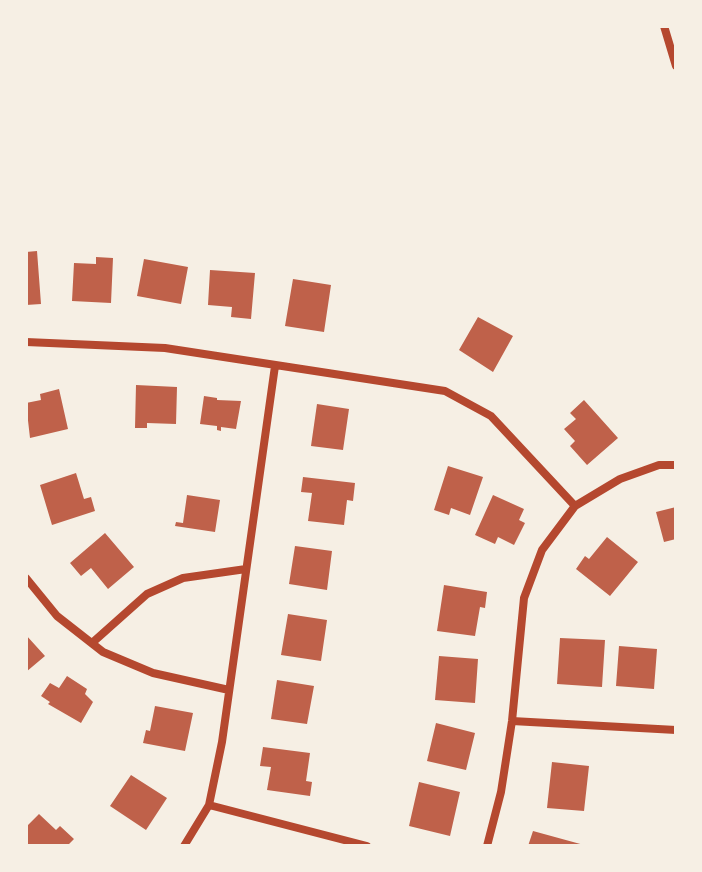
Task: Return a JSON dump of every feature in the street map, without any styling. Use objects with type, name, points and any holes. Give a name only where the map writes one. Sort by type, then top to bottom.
[{"type":"street","points":[[664,26],[676,66]]},
{"type":"street","points":[[26,342],[165,348],[445,391],[491,416],[575,506]]},
{"type":"street","points":[[184,846],[209,805],[222,742],[275,366]]},
{"type":"street","points":[[487,846],[501,792],[512,721],[524,598],[542,550],[575,506],[620,479],[659,465],[676,465]]},
{"type":"street","points":[[92,643],[147,594],[183,578],[246,569]]},
{"type":"street","points":[[26,578],[57,616],[103,652],[153,673],[229,690]]},
{"type":"street","points":[[512,721],[676,730]]},
{"type":"street","points":[[209,805],[367,846]]},
{"type":"building","points":[[37,251],[41,304],[26,305],[26,252]]},
{"type":"building","points":[[96,257],[113,258],[111,303],[72,301],[74,263],[96,264]]},
{"type":"building","points":[[144,259],[188,267],[181,304],[137,296]]},
{"type":"building","points":[[210,270],[255,273],[251,319],[231,317],[232,307],[208,305]]},
{"type":"building","points":[[293,279],[331,285],[324,332],[285,326]]},
{"type":"building","points":[[478,317],[513,336],[493,372],[459,350]]},
{"type":"building","points":[[136,385],[177,387],[176,424],[147,423],[147,428],[135,428]]},
{"type":"building","points":[[59,389],[68,429],[30,438],[26,403],[41,400],[40,394]]},
{"type":"building","points":[[204,396],[241,401],[236,429],[221,427],[221,431],[217,430],[217,426],[200,424]]},
{"type":"building","points":[[584,400],[618,438],[587,465],[570,446],[575,441],[564,429],[576,419],[570,413]]},
{"type":"building","points":[[317,404],[349,409],[343,450],[311,446]]},
{"type":"building","points":[[448,466],[483,477],[470,515],[451,508],[449,515],[434,510]]},
{"type":"building","points":[[76,473],[84,499],[91,497],[95,511],[52,525],[40,485]]},
{"type":"building","points":[[303,477],[355,483],[353,501],[347,500],[344,525],[308,521],[312,493],[301,492]]},
{"type":"building","points":[[187,495],[220,500],[215,532],[175,526],[176,522],[183,523]]},
{"type":"building","points":[[493,495],[524,509],[519,520],[525,523],[514,545],[498,537],[495,544],[475,535]]},
{"type":"building","points":[[676,507],[676,539],[664,542],[656,512]]},
{"type":"building","points":[[105,533],[134,567],[108,589],[91,568],[81,576],[70,563]]},
{"type":"building","points":[[607,537],[638,562],[610,596],[576,569],[585,556],[589,559]]},
{"type":"building","points":[[295,546],[332,551],[327,590],[289,584]]},
{"type":"building","points":[[444,585],[487,592],[485,608],[480,607],[475,636],[437,631]]},
{"type":"building","points":[[288,614],[327,620],[321,661],[281,655]]},
{"type":"building","points":[[26,635],[45,656],[26,672]]},
{"type":"building","points":[[560,638],[605,640],[602,687],[557,684]]},
{"type":"building","points":[[619,646],[657,649],[654,689],[616,686]]},
{"type":"building","points":[[439,656],[478,659],[475,703],[435,700]]},
{"type":"building","points":[[67,676],[87,689],[85,694],[93,702],[81,723],[48,704],[50,702],[41,696],[50,683],[59,688]]},
{"type":"building","points":[[277,680],[314,686],[307,724],[271,719]]},
{"type":"building","points":[[155,706],[193,713],[185,751],[143,743],[146,730],[150,731]]},
{"type":"building","points":[[436,723],[475,733],[466,770],[427,761]]},
{"type":"building","points":[[263,747],[310,753],[306,781],[312,782],[310,796],[267,790],[271,767],[260,766]]},
{"type":"building","points":[[552,762],[589,766],[584,811],[547,808]]},
{"type":"building","points":[[131,775],[167,798],[146,830],[110,806]]},
{"type":"building","points":[[419,782],[460,792],[450,836],[409,826]]},
{"type":"building","points":[[39,814],[56,830],[60,826],[74,839],[67,846],[26,846],[26,827]]},
{"type":"building","points":[[533,831],[584,845],[584,846],[528,846]]}]
